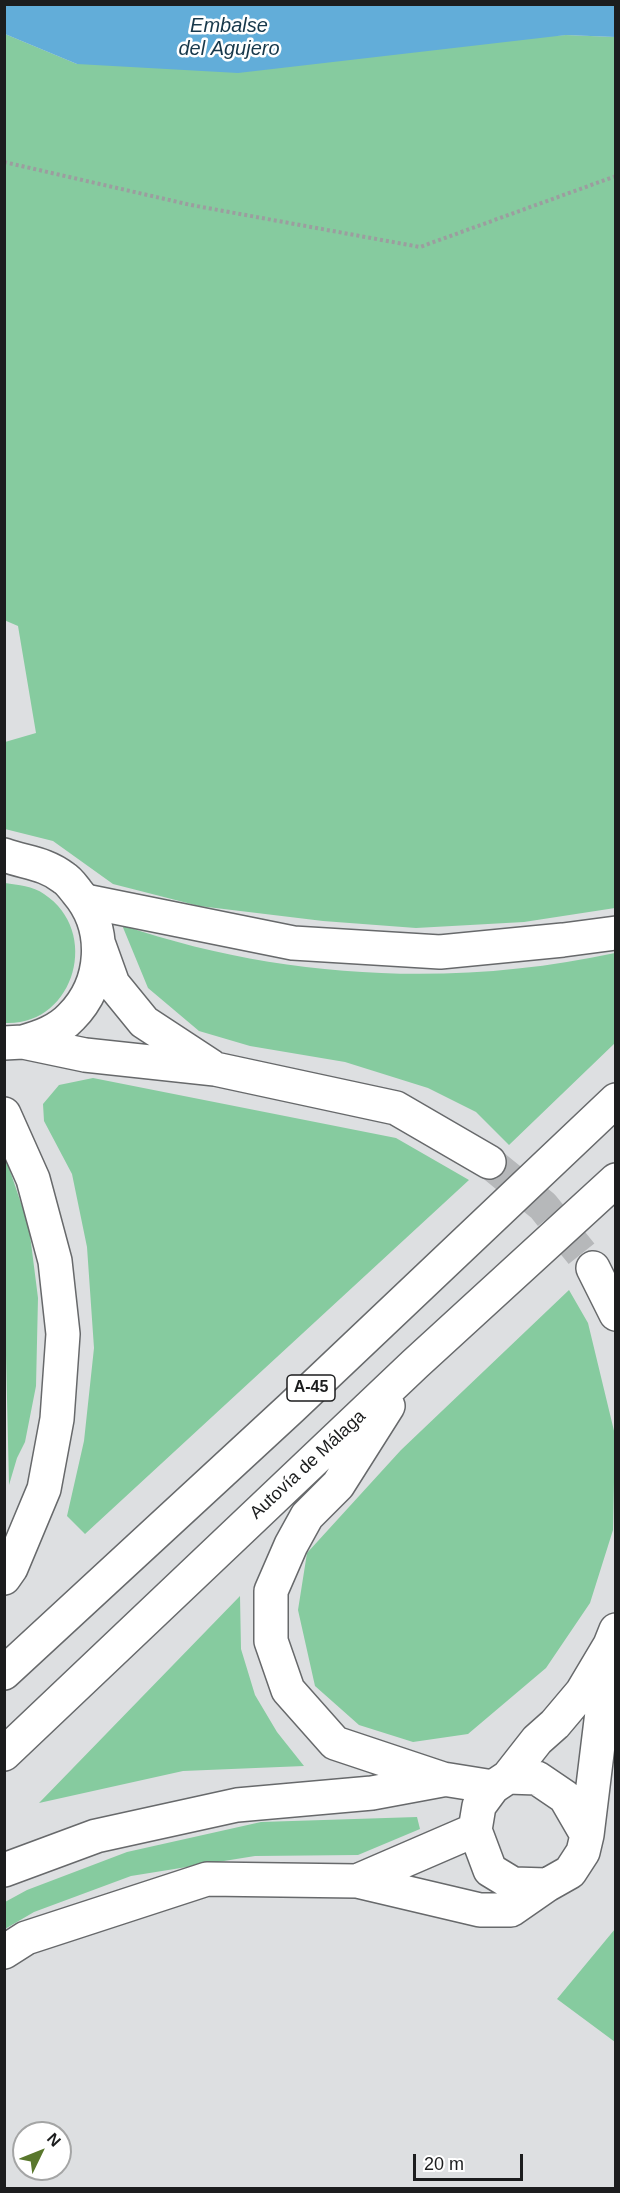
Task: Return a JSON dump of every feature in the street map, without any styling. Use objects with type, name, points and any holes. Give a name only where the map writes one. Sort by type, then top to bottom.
[{"type":"main road","points":[[6,856],[39,864],[65,878],[85,901],[95,922],[99,945],[112,984],[144,1022],[215,1069]]},
{"type":"main road","points":[[85,901],[293,943],[440,952],[615,933]]},
{"type":"main road","points":[[14,1043],[48,1034],[71,1018],[87,997],[97,972],[99,945]]},
{"type":"main road","points":[[14,1043],[85,1055],[215,1069],[396,1108],[489,1162]]},
{"type":"main road","name":"A-45","points":[[4,1674],[291,1408],[615,1100]]},
{"type":"main road","points":[[4,1114],[33,1179],[55,1261],[63,1334],[57,1419],[44,1489],[11,1568],[4,1578]]},
{"type":"main road","name":"Autovía de Málaga","points":[[4,1754],[415,1364],[615,1180]]},
{"type":"main road","points":[[594,1268],[615,1314]]},
{"type":"main road","points":[[415,1364],[338,1485],[307,1516],[291,1545],[272,1591],[271,1641],[288,1690],[335,1743],[443,1779]]},
{"type":"main road","points":[[547,1885],[513,1884],[490,1870],[474,1830],[479,1806],[582,1692],[613,1638]]},
{"type":"main road","points":[[4,1952],[26,1938],[207,1879],[357,1881],[480,1910],[511,1910],[570,1872],[583,1852],[613,1638]]},
{"type":"main road","points":[[4,1870],[96,1836],[237,1805],[372,1792],[443,1779],[500,1782],[537,1778],[565,1797],[587,1835]]},
{"type":"main road","points":[[357,1881],[474,1830]]},
{"type":"path","points":[[4,162],[191,205],[420,247],[615,176]]},
{"type":"green space","points":[[5,34],[77,64],[566,35],[615,37],[615,908],[524,922],[416,928],[323,921],[199,906],[113,884],[53,841],[5,829],[5,742],[36,733],[18,626],[4,620]]},
{"type":"green space","points":[[5,883],[40,891],[62,911],[72,931],[75,953],[72,974],[63,994],[48,1010],[28,1020],[4,1023]]},
{"type":"green space","points":[[122,925],[182,943],[243,957],[305,967],[367,972],[430,974],[492,971],[554,964],[615,953],[615,1043],[509,1145],[476,1112],[428,1088],[345,1062],[250,1046],[199,1031],[148,988]]},
{"type":"green space","points":[[93,1078],[396,1138],[469,1180],[85,1534],[67,1516],[84,1441],[94,1348],[87,1247],[72,1174],[44,1121],[43,1104],[59,1085]]},
{"type":"green space","points":[[4,1153],[29,1227],[38,1298],[36,1386],[25,1442],[17,1458],[9,1485],[4,1269]]},
{"type":"green space","points":[[569,1290],[588,1323],[615,1435],[613,1530],[590,1603],[546,1668],[468,1734],[413,1742],[359,1725],[315,1686],[298,1610],[307,1553],[401,1450]]},
{"type":"green space","points":[[240,1596],[241,1649],[255,1695],[277,1732],[304,1766],[183,1771],[39,1803]]},
{"type":"green space","points":[[417,1817],[420,1829],[358,1855],[255,1856],[131,1876],[34,1912],[5,1929],[5,1902],[27,1890],[127,1852],[261,1822]]},
{"type":"green space","points":[[615,1929],[615,2042],[557,1999]]},
{"type":"water","name":"Embalse del Agujero","points":[[4,5],[615,5],[615,37],[566,35],[238,73],[77,64],[5,34]]},
{"type":"tunnel","points":[[489,1162],[543,1206],[593,1268]]}]
